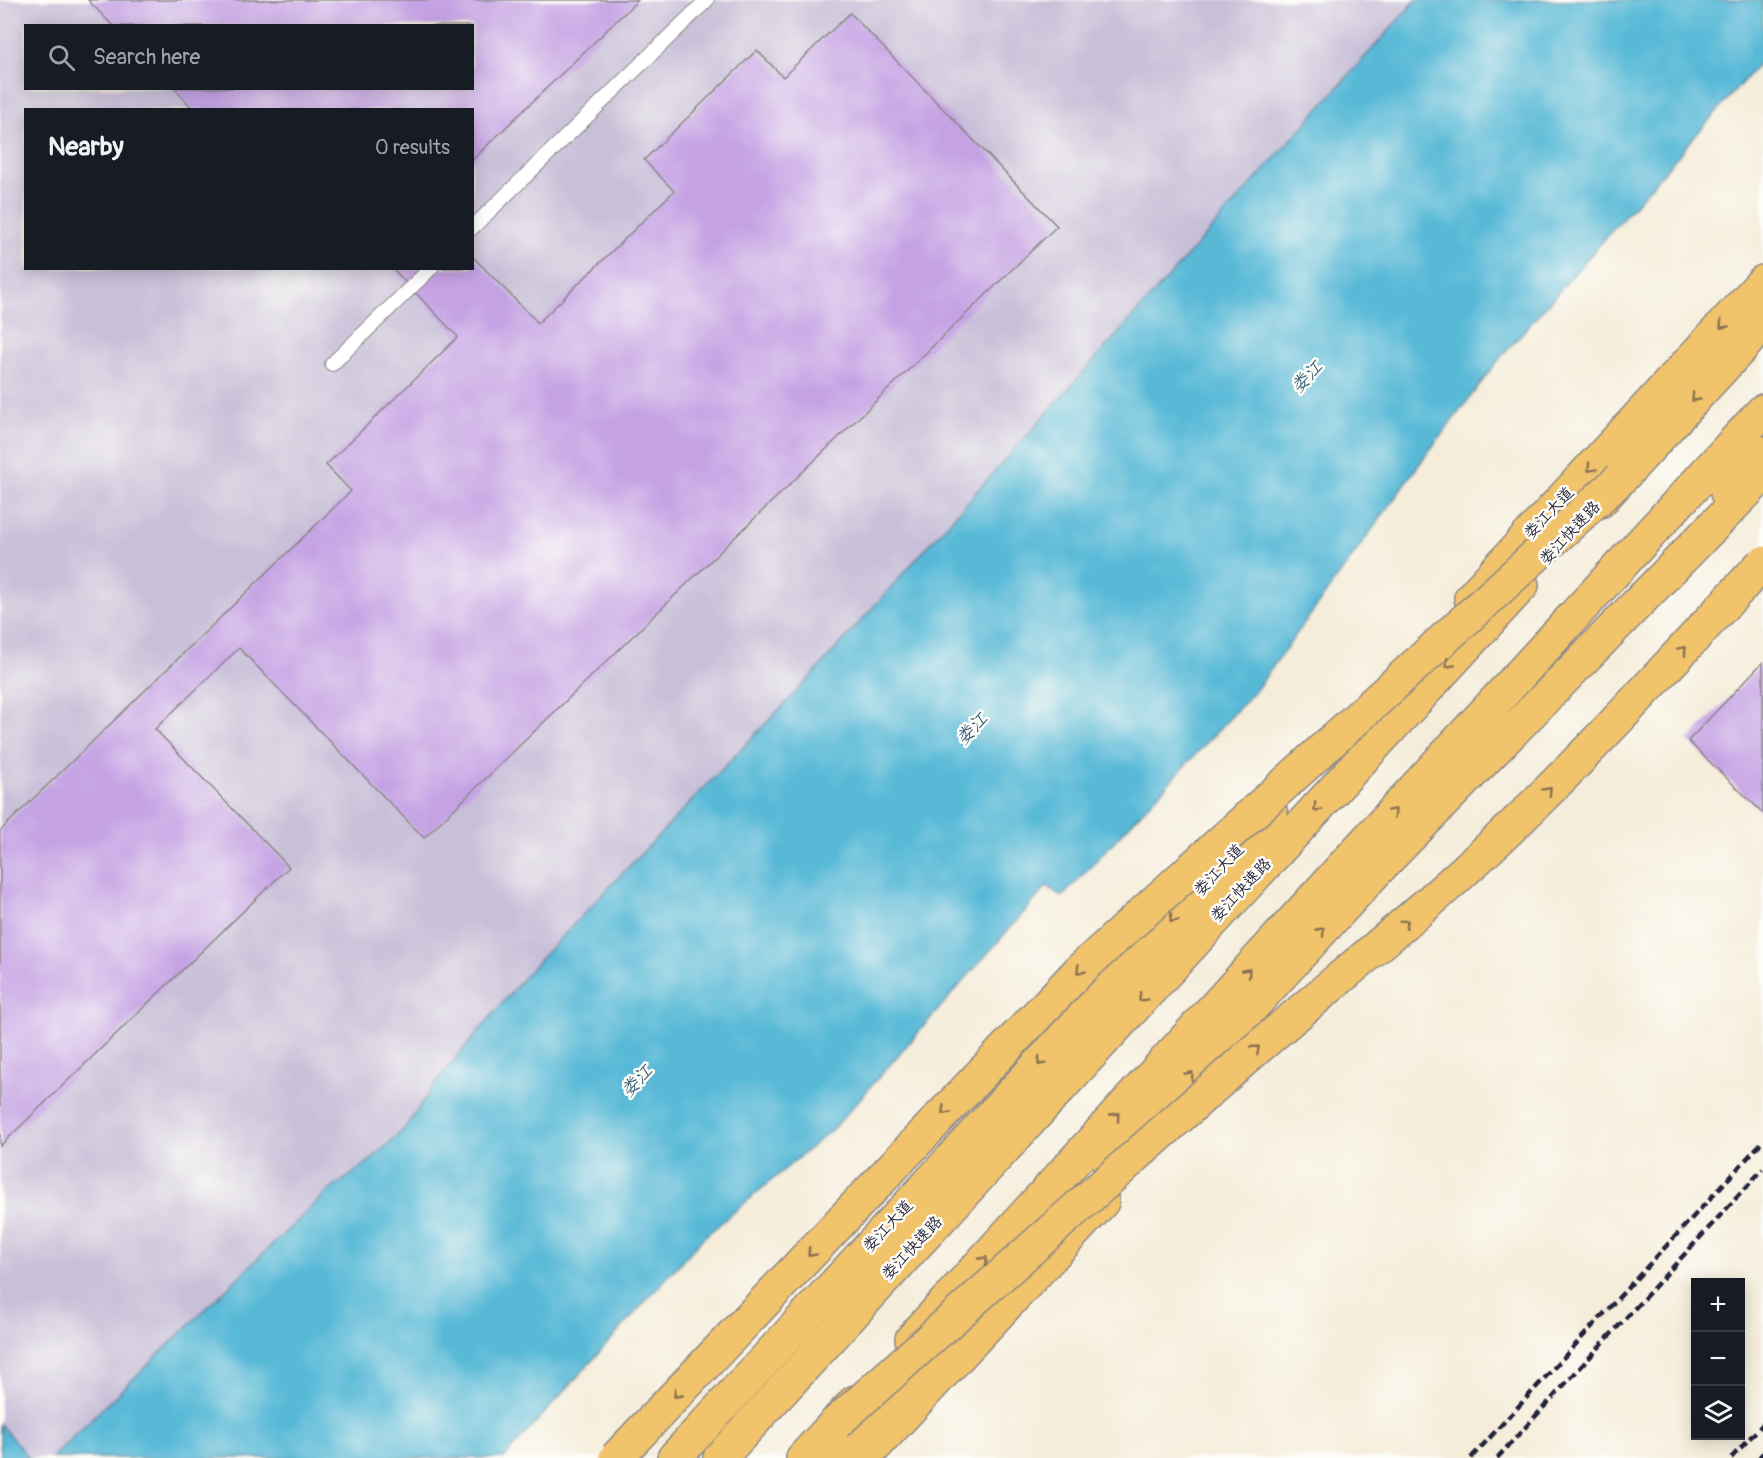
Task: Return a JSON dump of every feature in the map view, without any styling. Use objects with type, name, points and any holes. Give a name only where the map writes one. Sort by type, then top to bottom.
[{"type":"main road","name":"娄江大道","points":[[674,1458],[1763,282]]},
{"type":"main road","name":"娄江快速路","points":[[720,1458],[1763,324]]},
{"type":"main road","points":[[803,1458],[1374,832],[1763,411]]},
{"type":"main road","points":[[837,1458],[1763,453]]},
{"type":"main road","points":[[1381,866],[1763,475]]},
{"type":"main road","points":[[616,1458],[1080,970],[1620,479]]},
{"type":"main road","points":[[836,1423],[1190,1107],[1421,910],[1503,835],[1655,680],[1763,563]]},
{"type":"main road","points":[[864,1458],[1190,1107]]},
{"type":"lane","points":[[474,226],[707,0]]},
{"type":"lane","points":[[332,364],[428,270]]},
{"type":"shaded area","points":[[0,0],[1416,0],[818,669],[530,970],[440,1077],[405,1128],[371,1160],[326,1193],[51,1458],[29,1458],[0,1424]]},
{"type":"water","name":"娄江","points":[[1416,0],[1763,0],[1763,59],[1500,358],[1423,459],[1256,690],[1062,897],[1047,886],[836,1126],[702,1239],[504,1458],[51,1458],[326,1193],[371,1160],[405,1128],[440,1077],[530,970],[818,669]]},
{"type":"water","points":[[0,1424],[29,1458],[0,1458]]},
{"type":"building","points":[[88,0],[638,0],[474,158],[474,108],[192,108],[176,90],[474,90],[474,24],[111,24]]},
{"type":"building","points":[[850,13],[1057,226],[424,838],[239,648],[155,729],[289,867],[0,1146],[0,831],[351,491],[326,465],[458,337],[394,270],[474,270],[474,258],[538,323],[674,191],[644,160],[757,50],[783,77]]},
{"type":"building","points":[[1763,662],[1763,813],[1688,741]]},
{"type":"railway","points":[[1471,1458],[1763,1141]]},
{"type":"railway","points":[[1497,1458],[1763,1169]]},
{"type":"railway","points":[[1731,1458],[1763,1424]]},
{"type":"railway","points":[[1759,1458],[1763,1453]]}]
